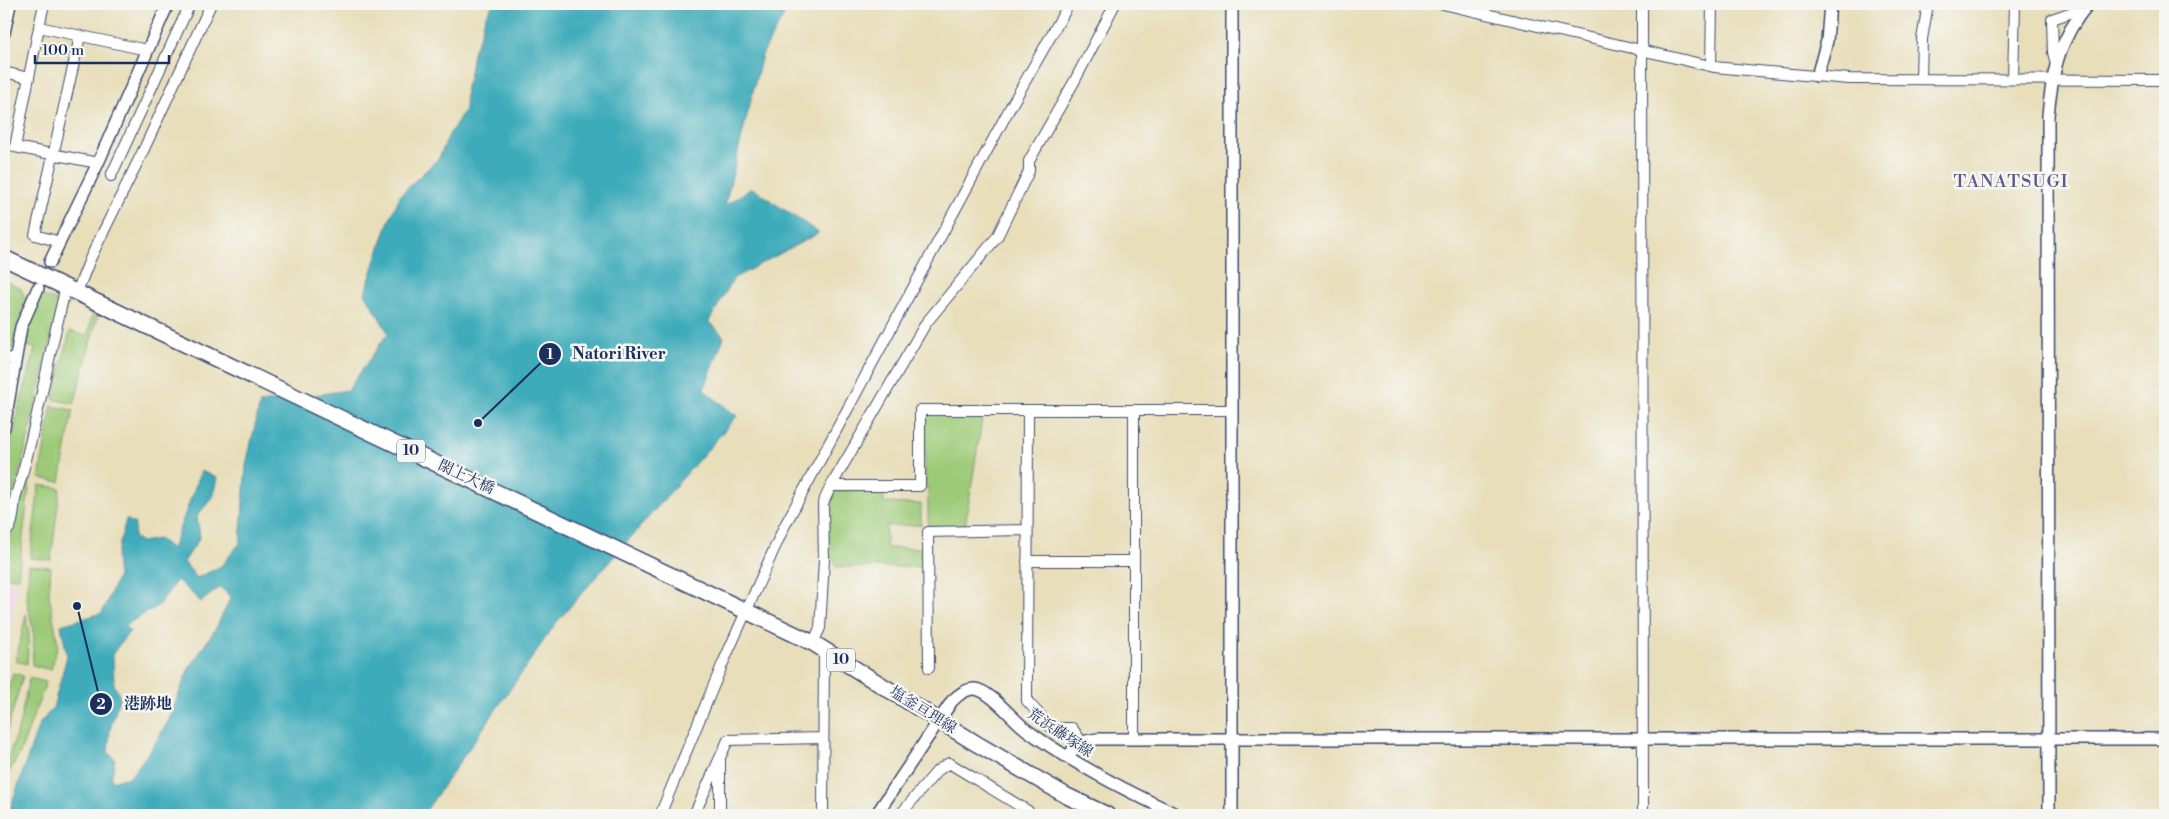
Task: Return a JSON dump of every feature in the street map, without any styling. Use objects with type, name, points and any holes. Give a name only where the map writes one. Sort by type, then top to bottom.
[{"type":"main road","name":"10","points":[[4,258],[76,292]]},
{"type":"main road","name":"閖上大橋","points":[[76,292],[742,608]]},
{"type":"main road","name":"塩釜亘理線","points":[[742,608],[818,647],[977,744],[1067,796],[1107,815]]},
{"type":"street","points":[[4,33],[10,4]]},
{"type":"street","points":[[44,4],[15,147],[98,164]]},
{"type":"street","points":[[50,262],[98,164],[168,4]]},
{"type":"street","points":[[111,176],[190,4]]},
{"type":"street","points":[[4,533],[8,531],[11,525],[13,507],[28,457],[46,370],[76,292],[211,4]]},
{"type":"street","points":[[660,815],[742,608],[1010,108],[1069,4]]},
{"type":"street","points":[[822,815],[823,738],[818,647],[824,560],[823,503],[926,323],[997,237],[1029,171],[1029,161],[1074,82],[1115,4]]},
{"type":"street","points":[[1232,4],[1232,815]]},
{"type":"street","points":[[1443,4],[1482,8],[1711,66],[1849,79],[2165,80]]},
{"type":"street","points":[[1642,4],[1643,815]]},
{"type":"street","points":[[1711,66],[1712,4]]},
{"type":"street","points":[[1817,76],[1827,41],[1830,4]]},
{"type":"street","points":[[1921,78],[1922,39],[1928,4]]},
{"type":"street","points":[[2013,79],[2015,4]]},
{"type":"street","points":[[2056,65],[2053,52],[2052,19],[2086,6]]},
{"type":"street","points":[[2049,815],[2048,116],[2052,80],[2063,41],[2086,6]]},
{"type":"street","points":[[39,27],[147,50]]},
{"type":"street","points":[[60,242],[35,235],[80,36]]},
{"type":"street","points":[[4,72],[29,78]]},
{"type":"street","points":[[4,427],[9,359],[38,288]]},
{"type":"street","points":[[831,486],[920,486],[920,410],[1232,410]]},
{"type":"street","points":[[1028,410],[1027,701],[1052,728],[1072,728],[1081,742]]},
{"type":"street","points":[[1134,410],[1134,739]]},
{"type":"street","points":[[929,668],[928,532],[1028,530]]},
{"type":"street","points":[[1027,561],[1134,561]]},
{"type":"street","name":"荒浜藤塚線","points":[[940,720],[952,701],[962,692],[974,688],[985,692],[1027,730],[1069,758],[1107,782],[1178,815]]},
{"type":"street","points":[[876,815],[940,720]]},
{"type":"street","points":[[694,815],[728,740],[823,738]]},
{"type":"street","points":[[1069,758],[1075,746],[1081,742],[1134,739],[2165,739]]},
{"type":"street","points":[[720,758],[720,815]]},
{"type":"street","points":[[900,815],[937,771],[949,763],[1031,814]]},
{"type":"shaded area","points":[[4,581],[17,582],[9,650],[4,671]]},
{"type":"green space","points":[[4,280],[21,289],[26,300],[12,349],[5,354]]},
{"type":"green space","points":[[41,295],[59,302],[30,429],[10,504],[8,521],[4,529],[5,489],[12,436],[35,348],[23,345],[29,321]]},
{"type":"green space","points":[[68,300],[45,393],[32,462],[18,578],[4,577],[4,536],[17,505],[43,393]]},
{"type":"green space","points":[[94,309],[99,311],[74,404],[53,399],[70,331],[87,336]]},
{"type":"green space","points":[[52,406],[73,410],[60,482],[39,478]]},
{"type":"green space","points":[[925,413],[983,413],[965,526],[928,526],[928,488],[925,487]]},
{"type":"green space","points":[[39,485],[60,488],[51,560],[30,558]]},
{"type":"green space","points":[[835,491],[884,491],[884,503],[921,504],[921,525],[886,526],[886,548],[921,548],[921,567],[835,567],[834,558],[828,557],[827,509]]},
{"type":"green space","points":[[29,565],[51,567],[49,595],[58,644],[51,670],[32,665],[34,637],[27,599]]},
{"type":"green space","points":[[26,614],[29,635],[27,664],[16,661]]},
{"type":"green space","points":[[13,673],[23,676],[4,740],[4,702]]},
{"type":"green space","points":[[29,678],[46,682],[20,753],[4,781],[4,772],[20,722]]},
{"type":"water","points":[[493,4],[790,4],[762,55],[725,205],[752,188],[819,233],[734,278],[709,321],[724,337],[704,390],[737,416],[556,623],[423,815],[8,815],[39,724],[53,708],[67,656],[61,625],[102,613],[118,576],[116,557],[126,519],[135,524],[134,537],[141,542],[159,539],[172,549],[201,471],[217,478],[213,497],[197,516],[200,537],[184,562],[197,578],[221,566],[240,543],[246,465],[260,403],[348,390],[388,333],[365,293],[388,223],[401,194],[439,158],[449,135],[465,109],[466,86],[469,79],[473,52],[485,17]],"holes":[[[177,580],[201,602],[220,587],[231,597],[216,628],[188,670],[169,720],[154,745],[130,777],[111,781],[115,759],[108,752],[110,730],[120,697],[114,684],[113,653],[130,631],[124,626],[159,605]]]},
{"type":"place","name":"Natori River","points":[[478,423]]},
{"type":"place","name":"港跡地","points":[[77,606]]},
{"type":"district","name":"TANATSUGI","points":[[2011,181]]}]
